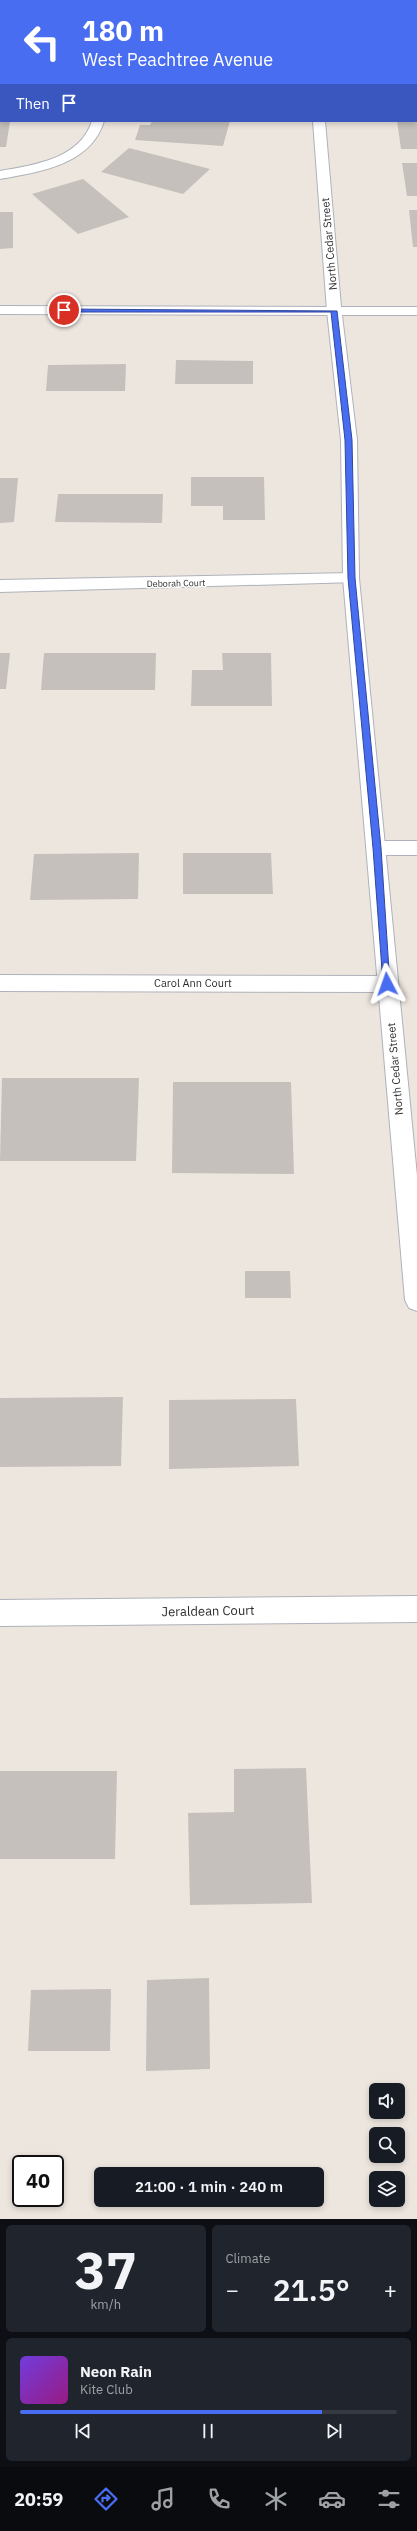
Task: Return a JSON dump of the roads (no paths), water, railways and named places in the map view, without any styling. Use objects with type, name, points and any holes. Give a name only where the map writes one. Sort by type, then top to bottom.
[{"type":"street","points":[[0,175],[38,168],[72,155],[90,139],[98,122]]},
{"type":"street","name":"North Cedar Street","points":[[319,122],[334,311],[348,440],[351,578],[377,848],[387,984],[415,1266],[417,1300]]},
{"type":"street","points":[[0,310],[417,311]]},
{"type":"street","name":"Deborah Court","points":[[0,586],[351,578]]},
{"type":"street","points":[[377,848],[417,848]]},
{"type":"street","name":"Carol Ann Court","points":[[0,983],[387,984]]},
{"type":"street","name":"Jeraldean Court","points":[[0,1613],[417,1609]]}]
